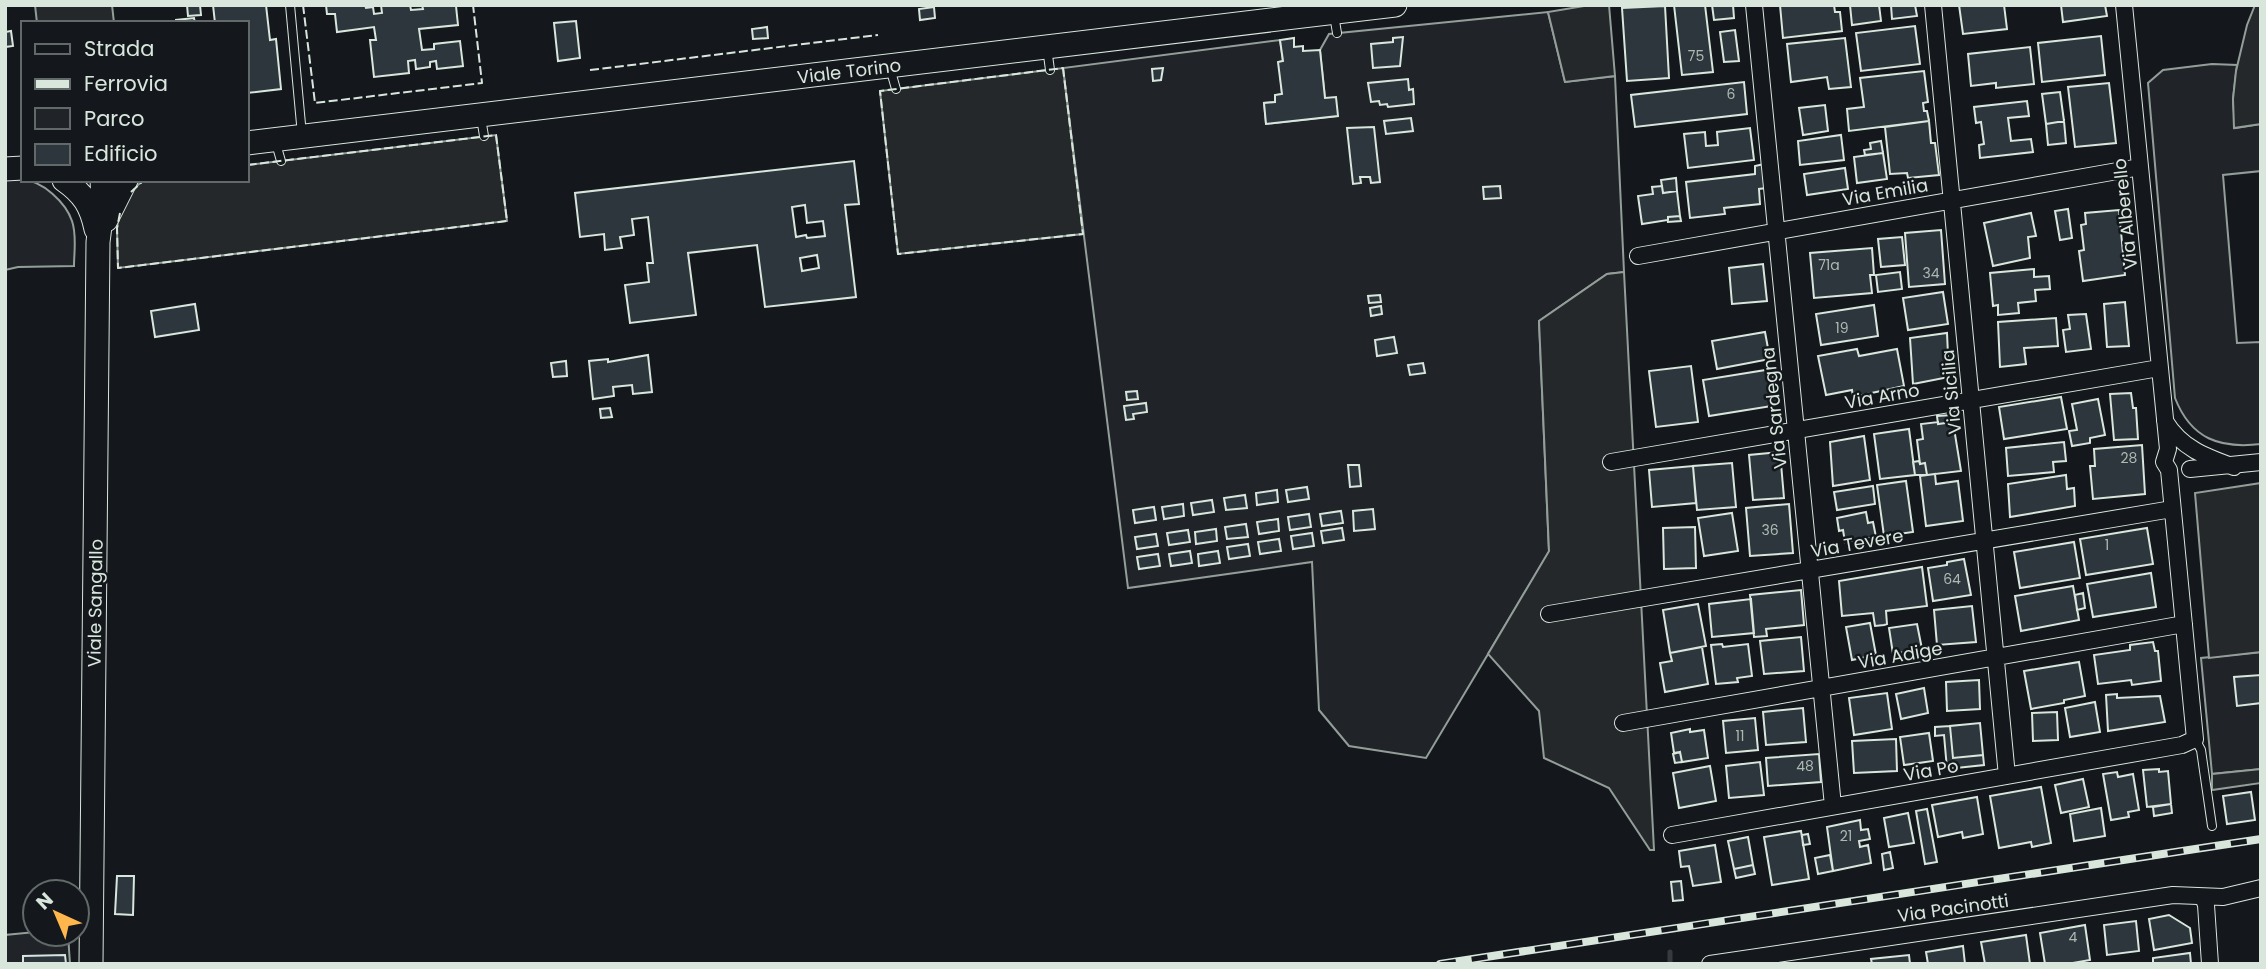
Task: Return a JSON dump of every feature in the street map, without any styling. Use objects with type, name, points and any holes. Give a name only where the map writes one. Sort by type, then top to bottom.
[{"type":"street","name":"Viale Torino","points":[[248,143],[278,150],[303,136],[482,126],[889,66],[1048,58],[1335,22],[1395,5]]},
{"type":"street","name":"Via Sardegna","points":[[1754,5],[1833,806]]},
{"type":"street","name":"Via Sicilia","points":[[1934,5],[2007,776]]},
{"type":"street","name":"Via Alberello","points":[[2124,5],[2168,449],[2164,462],[2169,470],[2195,739]]},
{"type":"street","name":"Via Emilia","points":[[1638,256],[2140,167]]},
{"type":"street","name":"Viale Sangallo","points":[[67,182],[76,188],[92,209],[98,243]]},
{"type":"street","name":"Viale Sangallo","points":[[91,964],[98,243],[92,182]]},
{"type":"street","name":"Viale Sangallo","points":[[98,243],[103,202],[102,182]]},
{"type":"street","name":"Viale Sangallo","points":[[98,243],[107,217],[125,182]]},
{"type":"street","name":"Via Arno","points":[[1611,462],[2159,368]]},
{"type":"street","points":[[2164,419],[2173,435],[2187,446],[2234,467]]},
{"type":"street","points":[[2168,449],[2175,444],[2187,446]]},
{"type":"street","points":[[2172,501],[2194,460],[2187,446]]},
{"type":"street","points":[[2169,470],[2177,474],[2261,462]]},
{"type":"street","name":"Via Tevere","points":[[1549,614],[1984,540],[2172,501]]},
{"type":"street","name":"Via Adige","points":[[1623,723],[2184,624]]},
{"type":"street","name":"Via Po","points":[[1672,835],[2182,745],[2195,739]]},
{"type":"street","name":"Via Pacinotti","points":[[1710,964],[2173,895],[2222,897],[2261,888]]},
{"type":"street","points":[[2203,897],[2206,905],[2210,964]]},
{"type":"lane","points":[[290,5],[303,136]]},
{"type":"lane","points":[[889,66],[896,89]]},
{"type":"lane","name":"Via Alberello","points":[[2195,739],[2201,750],[2212,826]]},
{"type":"green space","points":[[1548,12],[1565,82],[1615,76],[1624,272],[1607,274],[1539,321],[1549,552],[1426,758],[1349,746],[1319,710],[1312,562],[1128,588],[1063,68],[1280,40],[1283,61],[1279,62],[1282,94],[1275,95],[1275,102],[1264,103],[1266,124],[1337,116],[1325,98],[1320,50],[1329,34]]},
{"type":"green space","points":[[2212,64],[2237,65],[2233,99],[2235,128],[2261,124],[2261,171],[2223,175],[2237,343],[2261,342],[2261,444],[2233,445],[2209,438],[2189,423],[2175,398],[2148,83],[2163,70]]},
{"type":"green space","points":[[21,178],[21,182],[38,184],[64,207],[72,221],[74,232],[74,266],[18,267],[5,270],[5,179]]},
{"type":"green space","points":[[2261,652],[2261,769],[2212,774],[2201,658]]},
{"type":"green space","points":[[21,933],[21,948],[69,948],[70,964],[5,964],[5,935]]},
{"type":"shaded area","points":[[35,5],[112,5],[114,21],[37,21]]},
{"type":"shaded area","points":[[1590,5],[1609,5],[1615,76],[1565,82],[1548,12]]},
{"type":"shaded area","points":[[2255,5],[2261,5],[2261,124],[2234,128],[2236,71],[2247,25]]},
{"type":"shaded area","points":[[1063,68],[1083,234],[898,254],[880,91]]},
{"type":"shaded area","points":[[496,135],[507,221],[118,268],[119,214],[132,190],[142,182],[248,182],[248,165]]},
{"type":"shaded area","points":[[1624,272],[1654,850],[1650,850],[1609,788],[1544,758],[1539,711],[1488,654],[1549,551],[1539,321],[1607,274]]},
{"type":"shaded area","points":[[2261,483],[2261,652],[2209,658],[2195,493]]},
{"type":"shaded area","points":[[2261,769],[2261,783],[2212,790],[2212,774]]},
{"type":"building","points":[[187,5],[200,5],[201,15],[188,16]]},
{"type":"building","points":[[213,5],[266,5],[270,40],[276,39],[281,89],[248,93],[248,21],[215,21]]},
{"type":"building","points":[[326,5],[365,5],[366,8],[373,7],[374,14],[382,13],[381,5],[410,5],[411,10],[423,9],[422,5],[459,5],[456,6],[458,25],[419,29],[422,50],[434,49],[434,44],[460,41],[463,66],[437,69],[436,61],[430,62],[430,67],[416,69],[415,60],[408,61],[409,73],[374,77],[370,40],[376,40],[374,27],[337,32],[335,14],[327,14]]},
{"type":"building","points":[[1674,5],[1705,5],[1713,72],[1682,75]]},
{"type":"building","points":[[1712,5],[1733,5],[1734,18],[1714,20]]},
{"type":"building","points":[[1780,5],[1834,5],[1835,12],[1840,12],[1842,31],[1783,38]]},
{"type":"building","points":[[1850,5],[1879,5],[1881,21],[1852,25]]},
{"type":"building","points":[[1891,5],[1915,5],[1917,16],[1892,19]]},
{"type":"building","points":[[1959,5],[2004,5],[2007,29],[1963,34]]},
{"type":"building","points":[[2061,5],[2105,5],[2107,16],[2063,22]]},
{"type":"building","points":[[1665,6],[1669,78],[1627,81],[1622,8]]},
{"type":"building","points":[[934,7],[935,18],[920,20],[919,9]]},
{"type":"building","points":[[194,18],[195,21],[176,21]]},
{"type":"building","points":[[576,21],[580,58],[558,61],[554,23]]},
{"type":"building","points":[[1915,26],[1920,64],[1861,71],[1856,33]]},
{"type":"building","points":[[767,27],[768,38],[753,39],[752,29]]},
{"type":"building","points":[[1735,30],[1739,61],[1724,62],[1720,32]]},
{"type":"building","points":[[11,31],[13,46],[5,47],[5,32]]},
{"type":"building","points":[[2101,36],[2105,75],[2042,82],[2038,43]]},
{"type":"building","points":[[1403,37],[1400,66],[1373,68],[1371,44],[1393,42],[1393,38]]},
{"type":"building","points":[[1294,38],[1294,47],[1303,46],[1303,51],[1320,50],[1325,98],[1336,97],[1338,116],[1266,124],[1264,103],[1275,102],[1275,95],[1282,94],[1278,62],[1283,61],[1280,40]]},
{"type":"building","points":[[1845,38],[1851,87],[1829,89],[1827,77],[1791,82],[1787,44]]},
{"type":"building","points":[[2030,47],[2034,84],[1996,88],[1996,83],[1971,86],[1968,54]]},
{"type":"building","points":[[1163,68],[1161,80],[1153,81],[1152,69]]},
{"type":"building","points":[[1924,71],[1928,102],[1923,103],[1929,121],[1849,131],[1847,109],[1864,107],[1860,78]]},
{"type":"building","points":[[1408,79],[1409,90],[1413,89],[1414,104],[1388,107],[1387,104],[1380,105],[1379,101],[1371,102],[1368,83]]},
{"type":"building","points":[[1744,82],[1747,114],[1635,127],[1631,95]]},
{"type":"building","points":[[2109,83],[2116,143],[2075,147],[2068,87]]},
{"type":"building","points":[[2060,92],[2064,121],[2046,124],[2042,94]]},
{"type":"building","points":[[2027,101],[2029,116],[2008,118],[2011,141],[2031,139],[2033,152],[1980,158],[1979,145],[1984,144],[1981,122],[1976,123],[1974,107]]},
{"type":"building","points":[[1825,105],[1828,131],[1803,135],[1799,108]]},
{"type":"building","points":[[1411,118],[1413,131],[1386,134],[1384,121]]},
{"type":"building","points":[[1929,121],[1939,175],[1908,178],[1907,173],[1890,174],[1885,127]]},
{"type":"building","points":[[2064,121],[2066,143],[2048,145],[2046,124]]},
{"type":"building","points":[[1374,127],[1380,182],[1371,183],[1370,177],[1360,177],[1361,183],[1353,184],[1347,128]]},
{"type":"building","points":[[1750,128],[1754,160],[1688,168],[1684,134],[1705,132],[1706,146],[1718,145],[1717,132]]},
{"type":"building","points":[[1841,135],[1844,160],[1800,165],[1798,141]]},
{"type":"building","points":[[1881,141],[1883,153],[1865,155],[1864,150],[1871,149],[1870,143]]},
{"type":"building","points":[[1883,153],[1887,179],[1857,183],[1854,157]]},
{"type":"building","points":[[854,161],[859,204],[845,205],[856,297],[765,307],[757,245],[688,253],[696,315],[630,323],[625,285],[649,282],[647,263],[653,263],[648,217],[632,219],[634,235],[620,237],[622,248],[605,250],[604,234],[580,237],[575,193]],"holes":[[[805,205],[807,223],[823,221],[825,236],[796,237],[792,207]],[[817,255],[819,268],[802,271],[800,258]]]},
{"type":"building","points":[[1764,164],[1767,188],[1759,189],[1760,204],[1724,208],[1725,214],[1690,218],[1686,182],[1755,174],[1755,166]]},
{"type":"building","points":[[1845,168],[1848,189],[1807,195],[1804,174]]},
{"type":"building","points":[[1676,178],[1677,191],[1663,193],[1661,180]]},
{"type":"building","points":[[1500,186],[1501,198],[1484,199],[1483,187]]},
{"type":"building","points":[[1662,186],[1663,193],[1677,191],[1680,216],[1642,224],[1638,196],[1653,194],[1652,187]]},
{"type":"building","points":[[2068,209],[2072,238],[2060,240],[2055,211]]},
{"type":"building","points":[[2119,210],[2125,275],[2083,281],[2079,251],[2084,250],[2081,225],[2086,224],[2085,213]]},
{"type":"building","points":[[2031,213],[2036,236],[2028,237],[2030,258],[1993,266],[1984,223]]},
{"type":"building","points":[[1680,216],[1681,221],[1668,222],[1668,217]]},
{"type":"building","points":[[1941,230],[1945,284],[1909,287],[1905,233]]},
{"type":"building","points":[[1902,237],[1905,265],[1881,267],[1878,239]]},
{"type":"building","points":[[1872,248],[1872,293],[1814,298],[1810,253]]},
{"type":"building","points":[[1763,264],[1767,301],[1732,304],[1729,268]]},
{"type":"building","points":[[2034,269],[2034,277],[2049,276],[2050,289],[2035,290],[2036,301],[2018,303],[2019,313],[1998,315],[1998,305],[1993,306],[1990,273]]},
{"type":"building","points":[[1900,272],[1902,289],[1878,292],[1876,275]]},
{"type":"building","points":[[1943,292],[1948,324],[1908,330],[1903,298]]},
{"type":"building","points":[[1380,295],[1381,302],[1369,303],[1368,296]]},
{"type":"building","points":[[2125,302],[2129,346],[2107,347],[2104,304]]},
{"type":"building","points":[[195,304],[199,330],[155,337],[151,311]]},
{"type":"building","points":[[1874,305],[1878,336],[1821,345],[1816,314]]},
{"type":"building","points":[[1381,306],[1382,314],[1371,316],[1370,308]]},
{"type":"building","points":[[2086,314],[2091,349],[2066,352],[2063,330],[2070,329],[2068,315]]},
{"type":"building","points":[[2056,318],[2058,346],[2024,348],[2026,364],[2000,367],[1998,322]]},
{"type":"building","points":[[1765,332],[1770,359],[1717,369],[1712,341]]},
{"type":"building","points":[[1947,333],[1949,377],[1913,384],[1910,338]]},
{"type":"building","points":[[1394,337],[1397,353],[1377,356],[1375,340]]},
{"type":"building","points":[[1857,349],[1859,356],[1897,349],[1904,386],[1853,397],[1852,390],[1826,395],[1818,356]]},
{"type":"building","points":[[648,355],[652,392],[633,394],[632,385],[613,387],[614,396],[593,399],[589,361],[608,359],[608,362]]},
{"type":"building","points":[[566,361],[567,376],[553,377],[551,363]]},
{"type":"building","points":[[1423,363],[1425,373],[1410,375],[1408,365]]},
{"type":"building","points":[[1691,366],[1698,422],[1656,427],[1649,371]]},
{"type":"building","points":[[1772,369],[1778,405],[1709,416],[1703,380]]},
{"type":"building","points":[[1137,391],[1138,399],[1127,400],[1126,392]]},
{"type":"building","points":[[2131,393],[2133,408],[2136,408],[2138,439],[2114,440],[2110,394]]},
{"type":"building","points":[[2061,397],[2067,429],[2004,439],[1999,407]]},
{"type":"building","points":[[2098,399],[2105,435],[2090,438],[2090,443],[2072,446],[2069,431],[2077,430],[2072,404]]},
{"type":"building","points":[[1146,403],[1147,412],[1133,414],[1134,419],[1126,420],[1124,406]]},
{"type":"building","points":[[610,408],[612,417],[601,418],[600,409]]},
{"type":"building","points":[[1952,415],[1953,422],[1938,424],[1937,416]]},
{"type":"building","points":[[1953,422],[1961,471],[1927,475],[1925,463],[1920,464],[1917,440],[1923,439],[1921,424]]},
{"type":"building","points":[[1909,429],[1915,475],[1880,479],[1874,434]]},
{"type":"building","points":[[1864,436],[1870,480],[1833,486],[1830,442]]},
{"type":"building","points":[[2064,442],[2066,461],[2053,462],[2054,472],[2008,476],[2006,448]]},
{"type":"building","points":[[2142,445],[2145,494],[2093,499],[2090,466],[2095,466],[2094,449]]},
{"type":"building","points":[[1780,452],[1784,498],[1753,500],[1749,455]]},
{"type":"building","points":[[1919,461],[1920,464],[1925,463],[1927,475],[1915,475],[1913,462]]},
{"type":"building","points":[[1732,463],[1736,507],[1697,510],[1693,466]]},
{"type":"building","points":[[1348,465],[1359,465],[1361,486],[1350,487]]},
{"type":"building","points":[[1693,466],[1696,503],[1652,507],[1649,470]]},
{"type":"building","points":[[1935,474],[1936,484],[1958,481],[1963,521],[1926,526],[1920,476]]},
{"type":"building","points":[[2066,475],[2067,489],[2074,488],[2075,506],[2010,517],[2008,484]]},
{"type":"building","points":[[1906,481],[1913,532],[1884,536],[1877,485]]},
{"type":"building","points":[[1873,486],[1875,504],[1837,510],[1834,492]]},
{"type":"building","points":[[1307,487],[1309,499],[1288,502],[1286,490]]},
{"type":"building","points":[[1277,490],[1278,502],[1257,505],[1256,493]]},
{"type":"building","points":[[1245,495],[1247,508],[1226,510],[1224,498]]},
{"type":"building","points":[[1212,500],[1214,512],[1193,515],[1191,503]]},
{"type":"building","points":[[1183,504],[1184,516],[1164,519],[1162,507]]},
{"type":"building","points":[[1789,504],[1793,553],[1750,556],[1746,508]]},
{"type":"building","points":[[1154,507],[1156,520],[1135,523],[1133,510]]},
{"type":"building","points":[[1373,509],[1375,529],[1354,531],[1353,511]]},
{"type":"building","points":[[1341,511],[1343,523],[1322,526],[1320,514]]},
{"type":"building","points":[[1866,512],[1868,523],[1873,522],[1876,537],[1845,542],[1843,530],[1839,531],[1837,518]]},
{"type":"building","points":[[1732,513],[1738,551],[1704,556],[1698,518]]},
{"type":"building","points":[[1309,514],[1311,527],[1290,530],[1288,517]]},
{"type":"building","points":[[1278,519],[1279,531],[1259,534],[1257,522]]},
{"type":"building","points":[[1246,524],[1248,537],[1227,539],[1225,527]]},
{"type":"building","points":[[1695,527],[1696,568],[1664,569],[1663,528]]},
{"type":"building","points":[[1342,528],[1344,540],[1323,543],[1321,531]]},
{"type":"building","points":[[2147,528],[2153,564],[2086,575],[2080,539]]},
{"type":"building","points":[[1216,529],[1217,541],[1196,544],[1195,532]]},
{"type":"building","points":[[1188,530],[1190,542],[1169,545],[1167,533]]},
{"type":"building","points":[[1312,533],[1314,546],[1293,549],[1291,536]]},
{"type":"building","points":[[1156,534],[1158,546],[1137,549],[1135,537]]},
{"type":"building","points":[[1279,539],[1281,551],[1260,554],[1258,542]]},
{"type":"building","points":[[2074,542],[2080,578],[2020,588],[2014,552]]},
{"type":"building","points":[[1248,544],[1250,556],[1229,559],[1227,547]]},
{"type":"building","points":[[1190,551],[1192,563],[1171,566],[1169,554]]},
{"type":"building","points":[[1218,551],[1220,563],[1199,566],[1198,554]]},
{"type":"building","points":[[1158,554],[1160,566],[1139,569],[1137,557]]},
{"type":"building","points":[[1964,559],[1971,595],[1933,601],[1928,568]]},
{"type":"building","points":[[1922,567],[1927,606],[1886,611],[1887,624],[1884,625],[1875,626],[1873,613],[1842,616],[1839,581]]},
{"type":"building","points":[[2151,573],[2156,607],[2093,617],[2087,584]]},
{"type":"building","points":[[2073,586],[2079,620],[2021,631],[2015,596]]},
{"type":"building","points":[[1801,590],[1804,625],[1766,629],[1767,636],[1754,637],[1750,595]]},
{"type":"building","points":[[2083,593],[2085,608],[2077,610],[2075,595]]},
{"type":"building","points":[[1751,599],[1754,633],[1712,637],[1709,604]]},
{"type":"building","points":[[1698,604],[1706,646],[1670,653],[1663,610]]},
{"type":"building","points":[[1972,606],[1976,642],[1937,645],[1934,610]]},
{"type":"building","points":[[1870,623],[1876,655],[1852,660],[1846,627]]},
{"type":"building","points":[[1917,624],[1922,649],[1893,654],[1889,628]]},
{"type":"building","points":[[1801,637],[1804,671],[1764,674],[1760,641]]},
{"type":"building","points":[[2153,642],[2155,651],[2158,651],[2161,681],[2132,685],[2131,680],[2098,684],[2094,655],[2130,650],[2130,645]]},
{"type":"building","points":[[1722,644],[1723,647],[1748,644],[1752,676],[1737,678],[1738,682],[1716,684],[1711,645]]},
{"type":"building","points":[[1702,647],[1708,684],[1665,692],[1660,663],[1672,661],[1670,653]]},
{"type":"building","points":[[2079,662],[2085,696],[2031,709],[2024,671]]},
{"type":"building","points":[[2261,675],[2261,703],[2237,706],[2234,677]]},
{"type":"building","points":[[1979,680],[1980,709],[1947,711],[1946,682]]},
{"type":"building","points":[[1924,688],[1928,713],[1901,719],[1896,694]]},
{"type":"building","points":[[1887,693],[1892,729],[1854,735],[1849,698]]},
{"type":"building","points":[[2117,694],[2117,698],[2160,696],[2165,722],[2108,731],[2106,695]]},
{"type":"building","points":[[2095,702],[2100,732],[2070,737],[2065,708]]},
{"type":"building","points":[[1803,708],[1806,742],[1766,745],[1763,712]]},
{"type":"building","points":[[2057,712],[2058,740],[2033,741],[2032,713]]},
{"type":"building","points":[[1755,718],[1758,750],[1726,753],[1723,721]]},
{"type":"building","points":[[1980,723],[1983,755],[1953,758],[1950,726]]},
{"type":"building","points":[[1950,726],[1953,758],[1983,755],[1984,765],[1947,769],[1944,735],[1935,736],[1935,727]]},
{"type":"building","points":[[1690,729],[1690,732],[1704,730],[1708,758],[1682,762],[1680,752],[1674,753],[1671,733]]},
{"type":"building","points":[[1929,733],[1933,761],[1904,765],[1900,737]]},
{"type":"building","points":[[1896,739],[1897,771],[1854,773],[1852,741]]},
{"type":"building","points":[[1680,752],[1682,762],[1675,763],[1673,754]]},
{"type":"building","points":[[1819,754],[1821,782],[1768,786],[1766,758]]},
{"type":"building","points":[[1760,762],[1764,795],[1729,798],[1726,766]]},
{"type":"building","points":[[1710,766],[1716,801],[1679,808],[1673,773]]},
{"type":"building","points":[[2159,769],[2159,772],[2168,771],[2171,804],[2147,807],[2143,770]]},
{"type":"building","points":[[2117,772],[2118,777],[2133,774],[2139,810],[2128,812],[2129,817],[2111,820],[2103,774]]},
{"type":"building","points":[[2083,779],[2089,807],[2061,813],[2055,785]]},
{"type":"building","points":[[2041,787],[2051,843],[2032,847],[2031,842],[1999,848],[1990,796]]},
{"type":"building","points":[[2251,792],[2255,820],[2227,824],[2223,796]]},
{"type":"building","points":[[1977,797],[1983,834],[1963,838],[1962,832],[1938,837],[1932,805]]},
{"type":"building","points":[[2171,804],[2172,813],[2154,816],[2153,807]]},
{"type":"building","points":[[2101,808],[2105,836],[2074,841],[2070,814]]},
{"type":"building","points":[[1927,809],[1937,862],[1925,864],[1916,811]]},
{"type":"building","points":[[1908,813],[1914,843],[1889,847],[1884,818]]},
{"type":"building","points":[[1860,820],[1861,830],[1868,829],[1870,839],[1859,841],[1860,847],[1868,845],[1871,863],[1833,871],[1827,827]]},
{"type":"building","points":[[1801,831],[1809,879],[1772,885],[1764,837]]},
{"type":"building","points":[[1808,834],[1810,844],[1803,845],[1802,835]]},
{"type":"building","points":[[1748,837],[1753,865],[1734,869],[1728,841]]},
{"type":"building","points":[[1715,845],[1721,882],[1693,886],[1689,866],[1681,867],[1679,851]]},
{"type":"building","points":[[1890,852],[1893,868],[1884,870],[1882,854]]},
{"type":"building","points":[[1830,855],[1833,871],[1818,874],[1815,858]]},
{"type":"building","points":[[1753,865],[1755,874],[1736,878],[1734,869]]},
{"type":"building","points":[[117,876],[134,876],[133,915],[115,914]]},
{"type":"building","points":[[1681,881],[1683,900],[1673,901],[1671,882]]},
{"type":"building","points":[[2169,915],[2190,928],[2192,943],[2154,950],[2149,919]]},
{"type":"building","points":[[2136,921],[2139,951],[2107,955],[2104,925]]},
{"type":"building","points":[[2085,925],[2090,960],[2045,964],[2040,933]]},
{"type":"building","points":[[2026,935],[2030,964],[1985,964],[1981,942]]},
{"type":"building","points":[[1963,946],[1965,964],[1928,964],[1926,952]]},
{"type":"building","points":[[2190,953],[2191,964],[2153,964],[2153,958]]},
{"type":"building","points":[[65,955],[66,964],[23,964],[23,956]]},
{"type":"building","points":[[1909,955],[1910,964],[1872,964],[1871,959]]},
{"type":"waterway","points":[[1670,952],[1670,964]]},
{"type":"railway","points":[[1440,964],[2261,839]]},
{"type":"fence","points":[[303,5],[315,103],[482,83],[473,5]]},
{"type":"fence","points":[[590,70],[878,35]]},
{"type":"fence","points":[[1063,68],[1083,234],[898,254],[880,91],[1063,68]]},
{"type":"fence","points":[[120,213],[117,228],[118,268],[507,221],[496,135],[248,165]]},
{"type":"fence","points":[[131,192],[142,182]]}]
